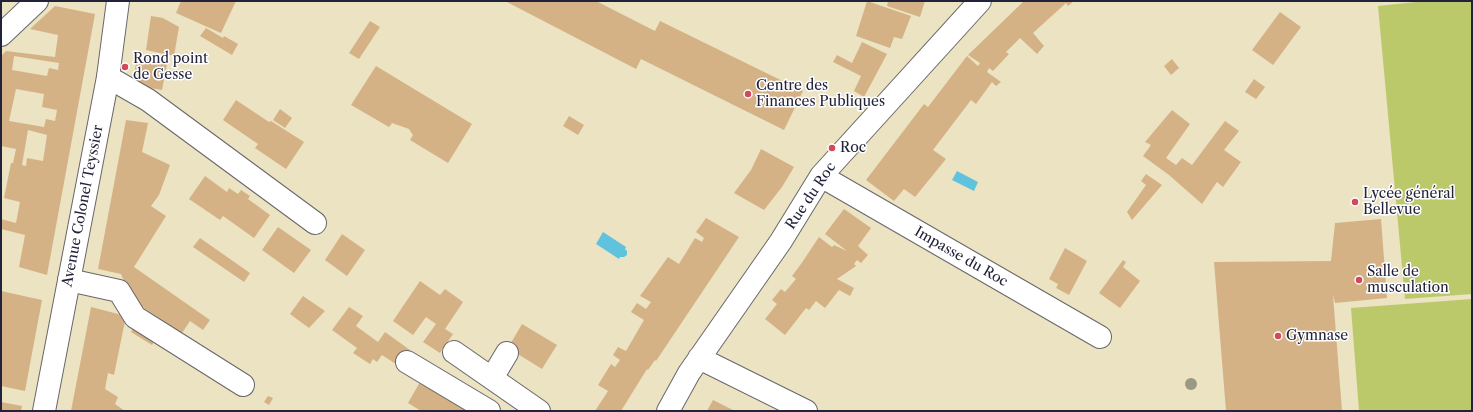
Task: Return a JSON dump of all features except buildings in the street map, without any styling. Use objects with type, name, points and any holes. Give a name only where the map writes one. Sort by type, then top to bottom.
[{"type":"street","points":[[1,35],[37,1]]},
{"type":"street","name":"Avenue Colonel Teyssier","points":[[44,411],[108,76],[118,1]]},
{"type":"street","name":"Rue du Roc","points":[[668,411],[689,373],[781,241],[821,176],[980,1]]},
{"type":"street","points":[[108,76],[148,100],[315,223]]},
{"type":"street","name":"Impasse du Roc","points":[[821,176],[1100,337]]},
{"type":"street","points":[[69,280],[120,291],[135,318],[243,386]]},
{"type":"street","points":[[454,352],[539,411]]},
{"type":"street","points":[[492,378],[507,353]]},
{"type":"street","points":[[699,358],[806,411]]},
{"type":"street","points":[[407,362],[488,411]]},
{"type":"green space","points":[[1426,1],[1472,1],[1472,294],[1405,299],[1378,6]]},
{"type":"green space","points":[[1472,299],[1472,411],[1359,411],[1351,308]]},
{"type":"water","points":[[957,171],[978,182],[974,191],[952,180]]},
{"type":"water","points":[[603,232],[626,247],[625,249],[627,251],[627,255],[620,257],[619,259],[596,244]]},
{"type":"place","name":"Rond point de Gesse","points":[[125,67]]},
{"type":"place","name":"Centre des Finances Publiques","points":[[748,94]]},
{"type":"place","name":"Roc","points":[[832,148]]},
{"type":"place","name":"Lycée général Bellevue","points":[[1355,202]]},
{"type":"place","name":"Salle de musculation","points":[[1359,280]]},
{"type":"place","name":"Gymnase","points":[[1278,336]]}]
